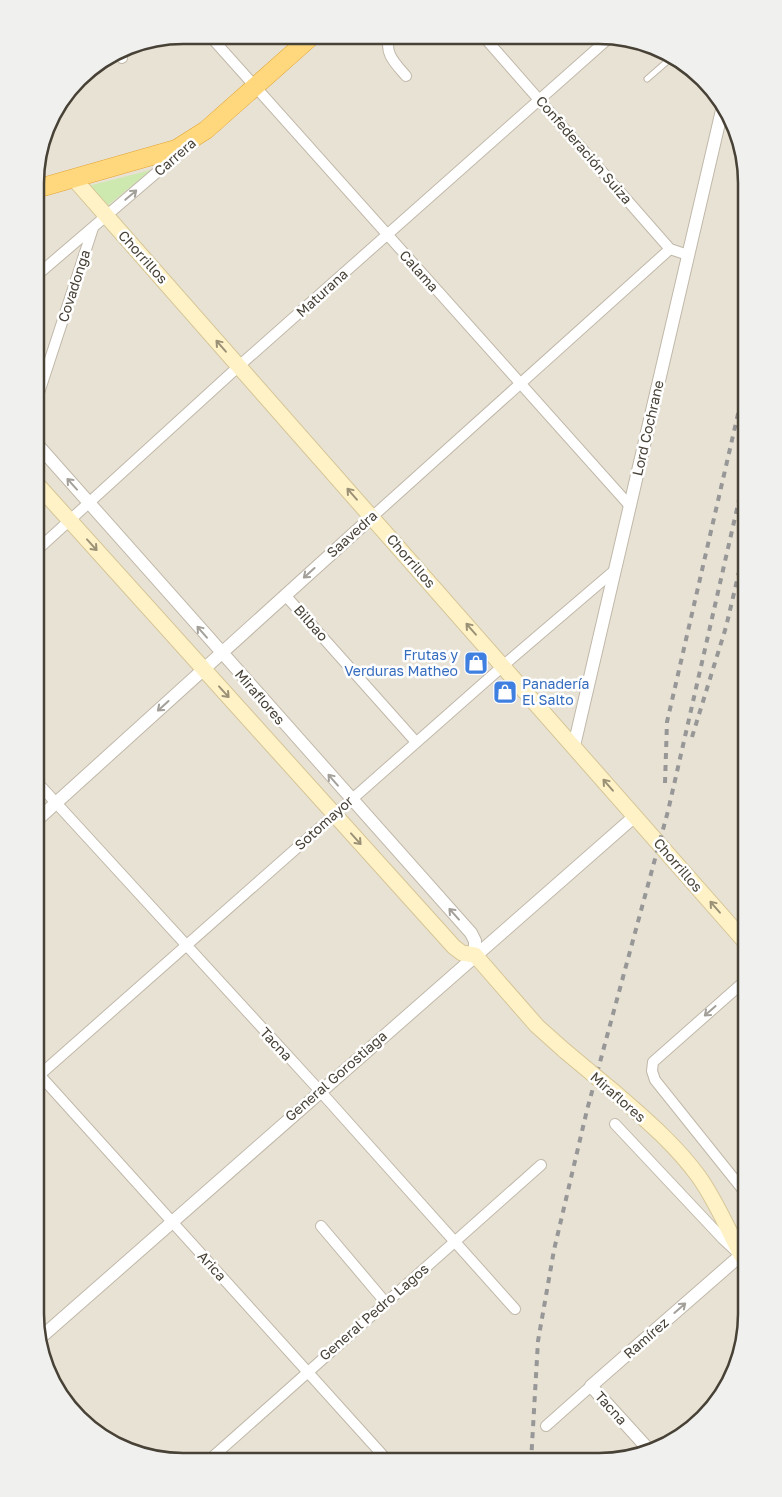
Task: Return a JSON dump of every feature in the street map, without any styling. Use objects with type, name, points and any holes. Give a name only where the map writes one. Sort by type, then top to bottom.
[{"type":"highway","name":"Carrera","points":[[206,130],[255,87],[291,44]]},
{"type":"highway","points":[[44,187],[162,154],[190,141],[206,130]]},
{"type":"main road","name":"Chorrillos","points":[[74,179],[738,933]]},
{"type":"main road","name":"Miraflores","points":[[44,492],[454,947],[462,953],[475,955],[532,1020],[658,1132],[690,1165],[738,1243]]},
{"type":"street","name":"Calama","points":[[217,44],[630,506]]},
{"type":"street","points":[[388,44],[388,53],[406,76]]},
{"type":"street","name":"Confederación Suiza","points":[[490,44],[670,249]]},
{"type":"street","name":"Maturana","points":[[44,544],[239,366],[602,44]]},
{"type":"street","name":"Lord Cochrane","points":[[574,746],[721,115]]},
{"type":"street","name":"Carrera","points":[[44,269],[206,130]]},
{"type":"street","name":"Covadonga","points":[[44,378],[94,227]]},
{"type":"street","points":[[670,249],[688,254]]},
{"type":"street","name":"Saavedra","points":[[44,814],[670,249]]},
{"type":"street","name":"Miraflores","points":[[44,452],[471,933],[475,941],[475,955]]},
{"type":"street","name":"Sotomayor","points":[[44,1069],[615,570]]},
{"type":"street","name":"Bilbao","points":[[286,595],[416,742]]},
{"type":"street","name":"Tacna","points":[[44,790],[320,1090],[516,1309]]},
{"type":"street","name":"General Gorostiaga","points":[[45,1334],[320,1090],[635,816]]},
{"type":"street","points":[[738,987],[653,1062],[652,1071],[655,1080],[738,1184]]},
{"type":"street","name":"Arica","points":[[44,1083],[381,1453]]},
{"type":"street","name":"Miraflores","points":[[615,1124],[723,1239],[738,1250]]},
{"type":"street","name":"General Pedro Lagos","points":[[217,1453],[541,1165]]},
{"type":"street","points":[[320,1226],[386,1302]]},
{"type":"street","name":"Ramírez","points":[[546,1426],[738,1261]]},
{"type":"street","name":"Tacna","points":[[591,1386],[645,1446]]},
{"type":"lane","points":[[647,79],[667,61]]},
{"type":"shaded area","points":[[599,44],[626,46],[661,58],[691,78],[715,105],[731,138],[736,156],[738,183],[738,1323],[731,1359],[724,1376],[710,1399],[698,1413],[677,1430],[644,1446],[617,1452],[599,1453],[165,1452],[129,1443],[105,1430],[91,1419],[67,1392],[51,1359],[45,1332],[44,1314],[45,165],[54,129],[72,98],[84,84],[105,67],[129,54],[165,45]]},
{"type":"green space","points":[[151,170],[106,207],[88,186]]},
{"type":"railway","points":[[665,783],[667,722],[738,414]]},
{"type":"railway","points":[[532,1453],[538,1341],[554,1250],[587,1110],[668,811],[738,504]]},
{"type":"railway","points":[[692,737],[726,627],[738,576]]},
{"type":"place","name":"Frutas y Verduras Matheo","points":[[476,663]]},
{"type":"place","name":"Panadería El Salto","points":[[505,692]]}]
